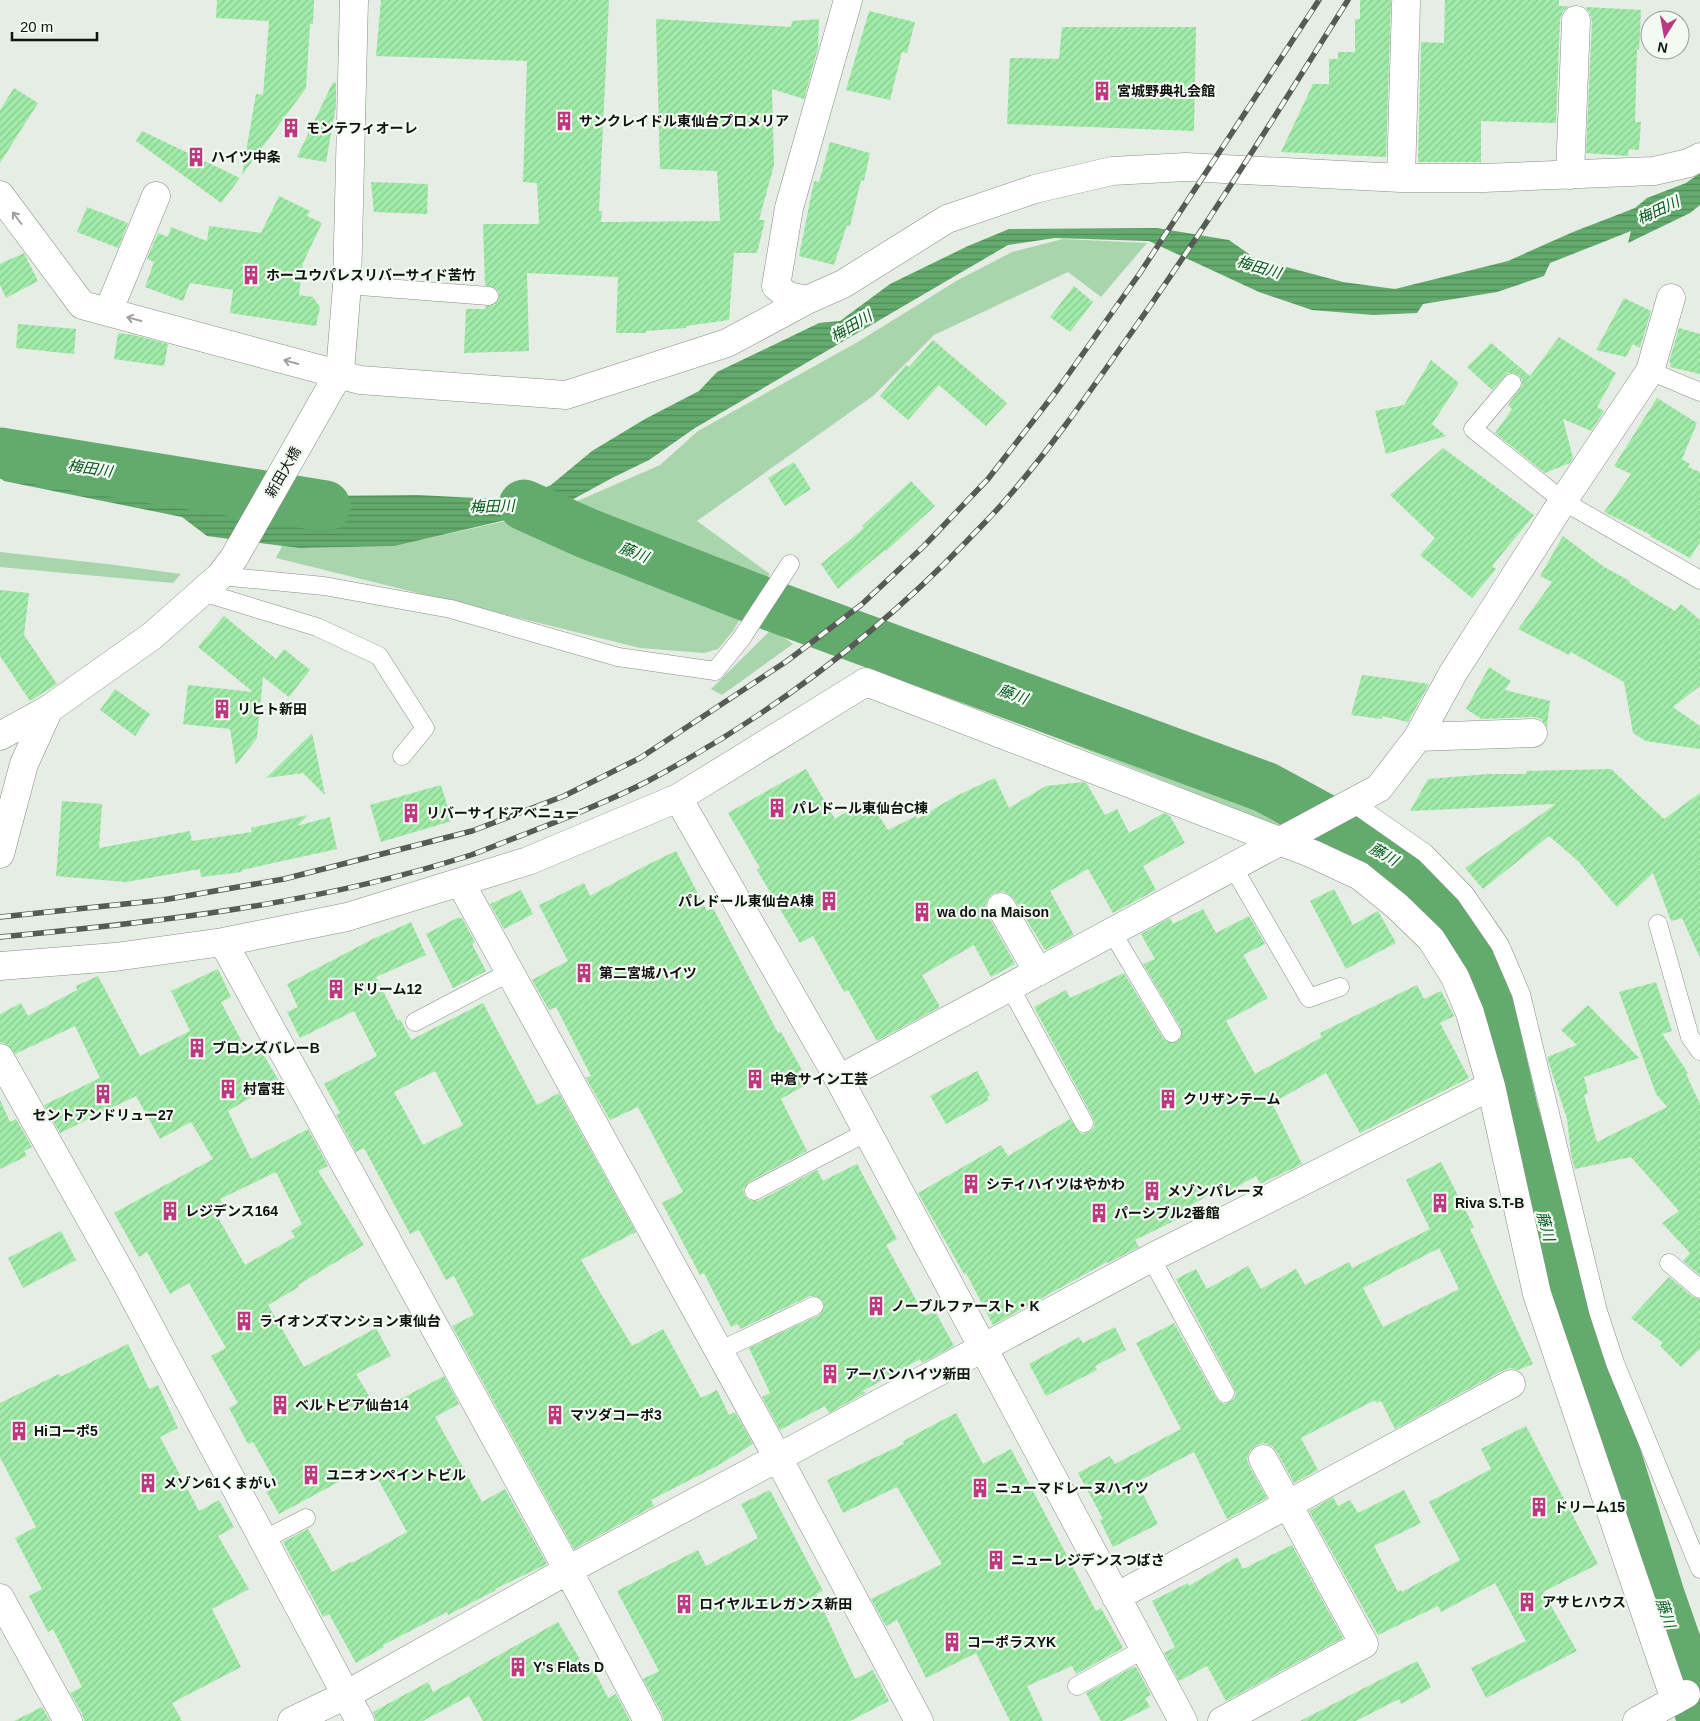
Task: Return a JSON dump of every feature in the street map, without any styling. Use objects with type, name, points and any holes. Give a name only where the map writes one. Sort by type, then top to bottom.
[{"type":"street","points":[[335,380],[341,360],[347,286],[354,0]]},
{"type":"street","points":[[807,300],[788,296],[776,286],[789,208],[848,0]]},
{"type":"street","points":[[1401,178],[1406,3]]},
{"type":"street","points":[[1570,175],[1576,20]]},
{"type":"street","points":[[0,195],[82,305],[335,380],[360,380],[566,395],[727,343],[807,300],[843,284],[947,219],[1035,189],[1112,171],[1186,167],[1401,178],[1484,178],[1654,171],[1689,163],[1700,157]]},
{"type":"street","points":[[108,312],[156,196]]},
{"type":"street","points":[[839,1079],[1379,788],[1418,737],[1453,673],[1563,501],[1650,371],[1671,298]]},
{"type":"street","name":"新田大橋","points":[[0,736],[49,709],[152,636],[219,575],[335,380]]},
{"type":"street","points":[[0,966],[115,957],[223,942],[347,917],[528,862],[678,798],[866,682],[1285,839],[1312,854],[1360,876],[1397,906],[1431,939],[1455,977],[1470,1013],[1490,1086],[1537,1294],[1687,1694],[1637,1721]]},
{"type":"street","points":[[0,854],[24,764],[49,709]]},
{"type":"street","points":[[1418,737],[1533,733]]},
{"type":"street","points":[[678,798],[839,1079],[1183,1721]]},
{"type":"street","points":[[460,882],[778,1458],[919,1721]]},
{"type":"street","points":[[1002,907],[1038,972]]},
{"type":"street","points":[[223,942],[568,1570],[648,1721]]},
{"type":"street","points":[[0,1058],[121,1273],[360,1721]]},
{"type":"street","points":[[292,1721],[346,1695],[568,1570],[1151,1258],[1490,1086]]},
{"type":"street","points":[[1116,1597],[1512,1384]]},
{"type":"street","points":[[1222,1721],[1364,1644],[1262,1459]]},
{"type":"street","points":[[0,1598],[68,1721]]},
{"type":"lane","points":[[347,286],[489,296]]},
{"type":"lane","points":[[1650,371],[1700,392]]},
{"type":"lane","points":[[1512,383],[1473,429],[1563,501],[1700,580]]},
{"type":"lane","points":[[219,575],[324,586],[441,607],[618,657],[715,671],[741,639],[790,564]]},
{"type":"lane","points":[[219,575],[317,627],[379,656],[425,728],[402,756]]},
{"type":"lane","points":[[1346,806],[1425,853],[1465,894],[1500,945],[1521,994],[1598,1311],[1616,1363],[1700,1569]]},
{"type":"lane","points":[[1233,867],[1309,998],[1340,987]]},
{"type":"lane","points":[[1658,924],[1690,1037],[1700,1051]]},
{"type":"lane","points":[[1112,932],[1172,1033]]},
{"type":"lane","points":[[415,1022],[510,972]]},
{"type":"lane","points":[[1010,987],[1084,1123]]},
{"type":"lane","points":[[754,1191],[867,1132]]},
{"type":"lane","points":[[1151,1258],[1225,1393]]},
{"type":"lane","points":[[1669,1263],[1700,1289]]},
{"type":"lane","points":[[719,1352],[814,1306]]},
{"type":"lane","points":[[263,1540],[306,1518]]},
{"type":"lane","points":[[1077,1686],[1144,1649]]},
{"type":"shaded area","points":[[1063,239],[1147,243],[1101,297],[1068,272],[934,335],[873,396],[697,521],[770,574],[756,591],[589,529],[559,509],[660,465],[698,431],[856,343],[958,280],[1012,252]]},
{"type":"shaded area","points":[[523,517],[744,612],[733,631],[718,649],[704,653],[640,648],[276,558],[282,546],[299,548],[395,546]]},
{"type":"shaded area","points":[[0,552],[181,574],[173,583],[0,567]]},
{"type":"shaded area","points":[[772,629],[793,644],[722,695],[711,689]]},
{"type":"shaded area","points":[[902,657],[1309,816],[1288,830],[928,687],[901,674],[898,665]]},
{"type":"water","points":[[1700,173],[1700,205],[1690,213],[1628,243],[1631,231],[1550,263],[1544,276],[1497,292],[1423,304],[1417,313],[1373,315],[1312,310],[1259,292],[1149,241],[1055,238],[1008,245],[695,428],[649,460],[557,508],[395,546],[299,548],[207,536],[182,517],[4,481],[0,478],[0,443],[92,463],[187,497],[418,495],[516,500],[551,485],[592,451],[645,419],[699,391],[717,372],[819,323],[840,321],[890,284],[968,246],[1009,229],[1157,228],[1229,240],[1256,259],[1343,282],[1395,289],[1508,261],[1573,232],[1635,208],[1647,198],[1686,183]]},
{"type":"building","points":[[217,0],[314,0],[313,24],[310,24],[306,88],[242,175],[256,94],[263,95],[269,21],[216,18]]},
{"type":"building","points":[[381,0],[609,0],[599,211],[602,211],[601,222],[720,221],[717,171],[660,169],[656,19],[791,27],[792,21],[819,19],[818,48],[804,99],[772,89],[774,165],[759,220],[765,220],[757,253],[734,253],[729,320],[686,326],[686,328],[646,331],[646,333],[616,333],[618,277],[527,273],[529,351],[464,353],[466,309],[486,309],[485,306],[494,305],[499,297],[499,292],[495,288],[485,285],[483,224],[539,224],[537,183],[523,182],[527,61],[376,56]]},
{"type":"building","points":[[1360,0],[1391,0],[1386,157],[1281,152],[1313,84],[1329,84],[1329,59],[1338,59],[1338,52],[1355,52],[1355,19],[1360,19]]},
{"type":"building","points":[[1445,0],[1559,0],[1559,6],[1569,6],[1563,11],[1560,19],[1556,123],[1481,121],[1481,162],[1418,162],[1421,42],[1444,43]]},
{"type":"building","points":[[1585,7],[1641,10],[1639,50],[1637,49],[1635,122],[1641,122],[1639,150],[1629,149],[1628,156],[1586,153],[1592,21],[1590,13]]},
{"type":"building","points":[[869,11],[915,22],[907,53],[902,52],[890,100],[846,90]]},
{"type":"building","name":"宮城野典礼会館","points":[[1062,27],[1196,27],[1194,131],[1007,124],[1010,58],[1059,59]]},
{"type":"building","points":[[333,82],[336,83],[336,106],[326,162],[297,157]]},
{"type":"building","points":[[14,88],[38,103],[0,163],[0,110]]},
{"type":"building","points":[[142,131],[240,178],[221,203],[136,141]]},
{"type":"building","points":[[830,142],[870,153],[864,181],[861,180],[850,226],[847,225],[834,265],[799,256],[814,181],[819,182]]},
{"type":"building","points":[[371,182],[428,184],[427,214],[374,212]]},
{"type":"building","points":[[279,196],[310,211],[307,216],[322,223],[303,263],[299,295],[313,297],[320,307],[316,326],[230,313],[233,290],[190,283],[183,301],[145,287],[154,262],[147,259],[158,233],[168,237],[171,227],[207,241],[209,226],[261,233]]},
{"type":"building","points":[[87,207],[128,223],[118,248],[77,232]]},
{"type":"building","points":[[24,253],[38,281],[6,298],[0,285],[0,264]]},
{"type":"building","points":[[1074,286],[1093,302],[1070,332],[1050,317]]},
{"type":"building","points":[[1624,298],[1651,311],[1640,348],[1633,344],[1626,357],[1596,350]]},
{"type":"building","points":[[18,324],[76,329],[74,354],[16,348]]},
{"type":"building","points":[[1679,328],[1700,334],[1700,374],[1670,367],[1671,363],[1669,362]]},
{"type":"building","points":[[118,333],[168,344],[164,366],[114,359]]},
{"type":"building","points":[[1559,337],[1616,373],[1597,407],[1604,411],[1591,431],[1563,419],[1573,458],[1570,463],[1545,473],[1495,433],[1512,409],[1508,405],[1522,385],[1519,375],[1508,373],[1492,390],[1467,367],[1491,343],[1530,376]]},
{"type":"building","points":[[933,340],[1007,403],[986,426],[939,385],[908,420],[880,396],[906,365],[909,367]]},
{"type":"building","points":[[1431,360],[1459,383],[1432,424],[1446,436],[1386,454],[1375,411],[1404,405]]},
{"type":"building","points":[[1657,398],[1697,423],[1682,459],[1690,464],[1688,467],[1700,472],[1700,542],[1690,558],[1651,535],[1604,512],[1631,474],[1614,466]]},
{"type":"building","points":[[1443,448],[1534,515],[1492,566],[1496,569],[1472,598],[1420,555],[1435,538],[1390,495]]},
{"type":"building","points":[[794,462],[811,489],[785,506],[768,478]]},
{"type":"building","points":[[911,481],[935,506],[886,551],[838,589],[821,564],[864,528],[862,526]]},
{"type":"building","points":[[1563,536],[1604,567],[1630,581],[1629,583],[1675,611],[1681,604],[1700,620],[1700,686],[1673,707],[1700,726],[1700,749],[1646,741],[1633,733],[1624,682],[1571,652],[1569,655],[1518,629],[1552,582],[1540,576]]},
{"type":"building","points":[[0,590],[29,593],[24,635],[57,684],[30,701],[0,656]]},
{"type":"building","points":[[224,616],[276,659],[284,649],[310,670],[289,697],[263,677],[257,738],[236,765],[230,729],[183,724],[188,685],[253,692],[198,647]]},
{"type":"building","points":[[1489,667],[1511,681],[1505,690],[1550,701],[1547,727],[1541,719],[1533,717],[1482,719],[1466,709]]},
{"type":"building","points":[[1362,675],[1429,684],[1408,722],[1382,716],[1382,719],[1351,715]]},
{"type":"building","points":[[115,689],[150,714],[135,736],[100,710]]},
{"type":"building","points":[[312,733],[325,795],[303,773],[266,778]]},
{"type":"building","points":[[806,769],[835,819],[868,799],[888,830],[916,816],[917,819],[956,796],[995,778],[1009,808],[1046,786],[1084,782],[1105,815],[1117,809],[1129,833],[1164,813],[1170,816],[1185,843],[1143,866],[1156,890],[1113,913],[1088,869],[1050,891],[1074,935],[1045,950],[1014,899],[1002,891],[993,894],[985,906],[987,914],[1015,964],[991,977],[974,945],[922,975],[940,1007],[877,1041],[848,990],[844,992],[813,936],[800,943],[757,870],[760,868],[728,813]]},
{"type":"building","points":[[1611,769],[1664,819],[1700,793],[1700,958],[1682,918],[1671,921],[1653,873],[1617,907],[1578,861],[1549,836],[1483,889],[1465,868],[1556,804],[1410,811],[1428,779],[1488,774],[1526,774],[1526,771]]},
{"type":"building","name":"リバーサイドアベニュー","points":[[441,785],[452,821],[381,842],[370,805]]},
{"type":"building","points":[[62,801],[102,804],[99,848],[190,831],[192,841],[252,832],[251,828],[308,815],[297,826],[330,817],[337,849],[242,870],[242,872],[201,877],[200,869],[126,882],[56,876]]},
{"type":"building","points":[[676,851],[707,911],[713,908],[778,1033],[781,1032],[809,1083],[781,1099],[807,1151],[749,1182],[743,1190],[745,1196],[749,1200],[758,1201],[817,1170],[823,1181],[857,1164],[897,1239],[886,1245],[925,1316],[935,1311],[954,1346],[922,1363],[920,1359],[863,1391],[865,1393],[829,1413],[825,1406],[780,1430],[762,1397],[770,1393],[749,1348],[819,1315],[824,1307],[823,1301],[815,1296],[810,1296],[740,1329],[738,1324],[731,1327],[704,1273],[700,1275],[662,1203],[683,1192],[638,1107],[610,1120],[586,1078],[591,1076],[556,1007],[549,1010],[532,980],[568,961],[539,905],[584,883],[590,896]]},
{"type":"building","points":[[1334,889],[1353,925],[1378,911],[1396,943],[1346,969],[1310,901]]},
{"type":"building","points":[[521,890],[533,914],[504,929],[490,904]]},
{"type":"building","points":[[1203,909],[1216,933],[1249,916],[1265,944],[1243,955],[1268,998],[1226,1021],[1255,1074],[1322,1037],[1320,1033],[1417,985],[1424,999],[1441,991],[1454,1016],[1440,1023],[1469,1078],[1360,1133],[1326,1073],[1272,1103],[1302,1164],[1260,1184],[1256,1176],[1228,1192],[1225,1185],[1185,1209],[1188,1214],[1135,1240],[1139,1247],[1107,1262],[993,1325],[966,1273],[964,1274],[918,1193],[1001,1145],[1008,1156],[1070,1119],[1079,1132],[1084,1134],[1093,1129],[1095,1124],[1093,1118],[1034,1007],[1066,990],[1070,998],[1124,973],[1163,1038],[1167,1042],[1177,1042],[1181,1038],[1181,1028],[1143,964],[1155,959],[1141,934],[1170,918],[1173,924]]},
{"type":"building","points":[[459,917],[460,919],[462,918],[475,942],[472,944],[486,971],[453,988],[426,934]]},
{"type":"building","points":[[411,922],[426,955],[376,977],[398,1021],[400,1019],[411,1040],[483,1003],[537,1105],[559,1093],[636,1232],[581,1260],[632,1346],[663,1329],[701,1398],[717,1390],[729,1415],[735,1412],[753,1444],[717,1466],[651,1500],[654,1506],[574,1549],[452,1326],[474,1315],[454,1276],[446,1280],[419,1230],[410,1234],[364,1148],[356,1152],[336,1115],[340,1113],[324,1084],[377,1056],[354,1011],[300,1038],[287,1012],[298,1007],[287,984],[371,940]],"holes":[[[435,1071],[463,1125],[423,1145],[394,1092]]]},
{"type":"building","points":[[218,969],[231,997],[221,1002],[248,1053],[259,1047],[279,1081],[228,1111],[251,1159],[308,1129],[328,1166],[318,1171],[364,1245],[268,1305],[304,1367],[376,1328],[391,1356],[356,1374],[378,1411],[444,1376],[459,1404],[435,1417],[482,1502],[505,1489],[547,1564],[495,1589],[448,1615],[447,1612],[383,1645],[384,1647],[356,1663],[329,1614],[323,1617],[283,1542],[308,1529],[332,1572],[407,1532],[370,1465],[279,1514],[266,1491],[277,1484],[253,1442],[248,1444],[229,1408],[238,1403],[211,1356],[226,1348],[189,1283],[170,1294],[147,1252],[139,1257],[114,1213],[213,1159],[191,1122],[160,1139],[136,1096],[60,1133],[44,1105],[100,1078],[75,1026],[15,1054],[8,1045],[0,1042],[0,1014],[21,1003],[28,1016],[77,990],[76,986],[98,976],[140,1056],[190,1031],[171,991]],"holes":[[[276,1172],[302,1224],[291,1231],[295,1237],[245,1265],[216,1214],[226,1209],[220,1199]]]},
{"type":"building","points":[[1656,982],[1672,1031],[1662,1034],[1688,1073],[1686,1074],[1700,1104],[1700,1275],[1683,1261],[1690,1253],[1662,1223],[1679,1211],[1631,1157],[1575,1169],[1571,1155],[1567,1119],[1547,1057],[1577,1045],[1561,1030],[1588,1005],[1639,1058],[1584,1077],[1588,1093],[1584,1095],[1597,1142],[1667,1107],[1656,1094],[1619,992]]},
{"type":"building","points":[[977,1071],[990,1095],[987,1097],[989,1100],[946,1124],[930,1096]]},
{"type":"building","points":[[0,1100],[10,1122],[16,1119],[32,1147],[24,1151],[27,1156],[0,1169]]},
{"type":"building","points":[[1441,1162],[1474,1227],[1470,1229],[1533,1364],[1518,1370],[1511,1368],[1504,1370],[1395,1429],[1381,1401],[1376,1403],[1375,1400],[1301,1438],[1318,1470],[1294,1483],[1272,1446],[1264,1443],[1256,1445],[1250,1450],[1247,1459],[1267,1498],[1227,1519],[1194,1452],[1137,1482],[1158,1524],[1113,1547],[1100,1520],[1103,1519],[1078,1473],[1110,1456],[1115,1464],[1181,1429],[1136,1343],[1174,1323],[1216,1398],[1225,1404],[1234,1399],[1236,1394],[1176,1279],[1196,1269],[1207,1289],[1248,1266],[1261,1289],[1296,1269],[1305,1285],[1349,1262],[1352,1268],[1430,1229],[1406,1180]],"holes":[[[1439,1248],[1459,1289],[1383,1327],[1363,1288]]]},
{"type":"building","points":[[61,1231],[76,1260],[23,1288],[8,1258]]},
{"type":"building","points":[[1669,1277],[1693,1297],[1700,1299],[1700,1349],[1681,1367],[1660,1346],[1663,1343],[1631,1318]]},
{"type":"building","points":[[1115,1327],[1126,1350],[1095,1366],[1097,1370],[1046,1396],[1029,1364],[1079,1337],[1083,1343]]},
{"type":"building","points":[[128,1344],[149,1389],[158,1385],[178,1428],[160,1437],[199,1511],[219,1500],[234,1527],[218,1536],[249,1589],[212,1609],[241,1667],[172,1703],[182,1721],[84,1721],[82,1713],[70,1693],[82,1687],[53,1629],[48,1632],[29,1596],[42,1589],[15,1538],[36,1527],[0,1457],[0,1403],[59,1374],[60,1377]]},
{"type":"building","points":[[956,1413],[983,1464],[1011,1449],[1096,1611],[1101,1608],[1123,1648],[1076,1674],[1072,1666],[1027,1686],[1043,1721],[1010,1721],[976,1653],[926,1678],[897,1620],[886,1626],[871,1599],[942,1564],[897,1487],[843,1513],[827,1480],[904,1444],[903,1441]]},
{"type":"building","points":[[1526,1426],[1598,1564],[1543,1592],[1577,1651],[1486,1698],[1471,1668],[1526,1641],[1495,1583],[1441,1612],[1438,1606],[1378,1635],[1309,1511],[1333,1497],[1338,1506],[1350,1500],[1358,1513],[1404,1490],[1421,1523],[1374,1546],[1398,1592],[1401,1590],[1402,1592],[1460,1560],[1429,1502],[1491,1469],[1481,1449]]},
{"type":"building","points":[[770,1490],[823,1591],[816,1594],[855,1679],[873,1670],[889,1701],[850,1721],[664,1721],[643,1679],[659,1671],[617,1591],[698,1550],[706,1566],[758,1538],[741,1504]]},
{"type":"building","points":[[1292,1545],[1343,1638],[1226,1701],[1207,1666],[1179,1681],[1164,1653],[1175,1647],[1152,1601],[1188,1583],[1189,1586],[1237,1557],[1243,1569]]},
{"type":"building","points":[[558,1622],[588,1673],[594,1670],[608,1698],[616,1694],[630,1721],[483,1721],[469,1696],[423,1721],[376,1721],[373,1712],[428,1682],[433,1692]]},
{"type":"building","points":[[1417,1661],[1431,1687],[1401,1704],[1399,1699],[1356,1721],[1300,1721]]},
{"type":"building","points":[[1136,1667],[1151,1695],[1145,1698],[1150,1707],[1122,1721],[1101,1721],[1086,1693]]},
{"type":"building","points":[[42,1707],[50,1721],[14,1721]]},
{"type":"waterway","name":"梅田川","points":[[0,453],[325,506]]},
{"type":"waterway","name":"藤川","points":[[524,505],[586,533],[778,608],[1265,787],[1368,843],[1425,878],[1471,945],[1490,1012],[1513,1112],[1558,1270],[1660,1598],[1700,1712]]},
{"type":"railway","points":[[0,917],[163,900],[284,879],[472,831],[564,796],[640,758],[787,661],[861,605],[924,546],[988,479],[1058,389],[1140,273],[1319,0]]},
{"type":"railway","points":[[0,937],[119,925],[297,899],[414,872],[471,855],[574,815],[634,788],[692,757],[776,703],[856,643],[895,610],[967,541],[1024,479],[1079,406],[1179,264],[1348,0]]},
{"type":"place","name":"宮城野典礼会館","points":[[1102,91]]},
{"type":"place","name":"サンクレイドル東仙台プロメリア","points":[[564,121]]},
{"type":"place","name":"モンテフィオーレ","points":[[291,128]]},
{"type":"place","name":"ハイツ中条","points":[[196,157]]},
{"type":"place","name":"ホーユウパレスリバーサイド苦竹","points":[[251,275]]},
{"type":"place","name":"リヒト新田","points":[[222,709]]},
{"type":"place","name":"パレドール東仙台C棟","points":[[777,808]]},
{"type":"place","name":"リバーサイドアベニュー","points":[[411,813]]},
{"type":"place","name":"パレドール東仙台A棟","points":[[829,901]]},
{"type":"place","name":"wa do na Maison","points":[[922,912]]},
{"type":"place","name":"第二宮城ハイツ","points":[[584,973]]},
{"type":"place","name":"ドリーム12","points":[[336,989]]},
{"type":"place","name":"ブロンズバレーB","points":[[197,1048]]},
{"type":"place","name":"中倉サイン工芸","points":[[755,1079]]},
{"type":"place","name":"村富荘","points":[[228,1089]]},
{"type":"place","name":"セントアンドリュー27","points":[[103,1094]]},
{"type":"place","name":"クリザンテーム","points":[[1168,1099]]},
{"type":"place","name":"シティハイツはやかわ","points":[[971,1184]]},
{"type":"place","name":"メゾンパレーヌ","points":[[1152,1191]]},
{"type":"place","name":"Riva S.T-B","points":[[1440,1203]]},
{"type":"place","name":"レジデンス164","points":[[170,1211]]},
{"type":"place","name":"パーシブル2番館","points":[[1099,1213]]},
{"type":"place","name":"ノーブルファースト・K","points":[[876,1306]]},
{"type":"place","name":"ライオンズマンション東仙台","points":[[244,1321]]},
{"type":"place","name":"アーバンハイツ新田","points":[[830,1374]]},
{"type":"place","name":"ベルトピア仙台14","points":[[280,1405]]},
{"type":"place","name":"マツダコーポ3","points":[[555,1415]]},
{"type":"place","name":"Hiコーポ5","points":[[19,1431]]},
{"type":"place","name":"ユニオンペイントビル","points":[[311,1475]]},
{"type":"place","name":"メゾン61くまがい","points":[[148,1483]]},
{"type":"place","name":"ニューマドレーヌハイツ","points":[[980,1488]]},
{"type":"place","name":"ドリーム15","points":[[1539,1507]]},
{"type":"place","name":"ニューレジデンスつばさ","points":[[996,1560]]},
{"type":"place","name":"アサヒハウス","points":[[1527,1602]]},
{"type":"place","name":"ロイヤルエレガンス新田","points":[[684,1604]]},
{"type":"place","name":"コーポラスYK","points":[[952,1642]]},
{"type":"place","name":"Y's Flats D","points":[[518,1667]]}]
